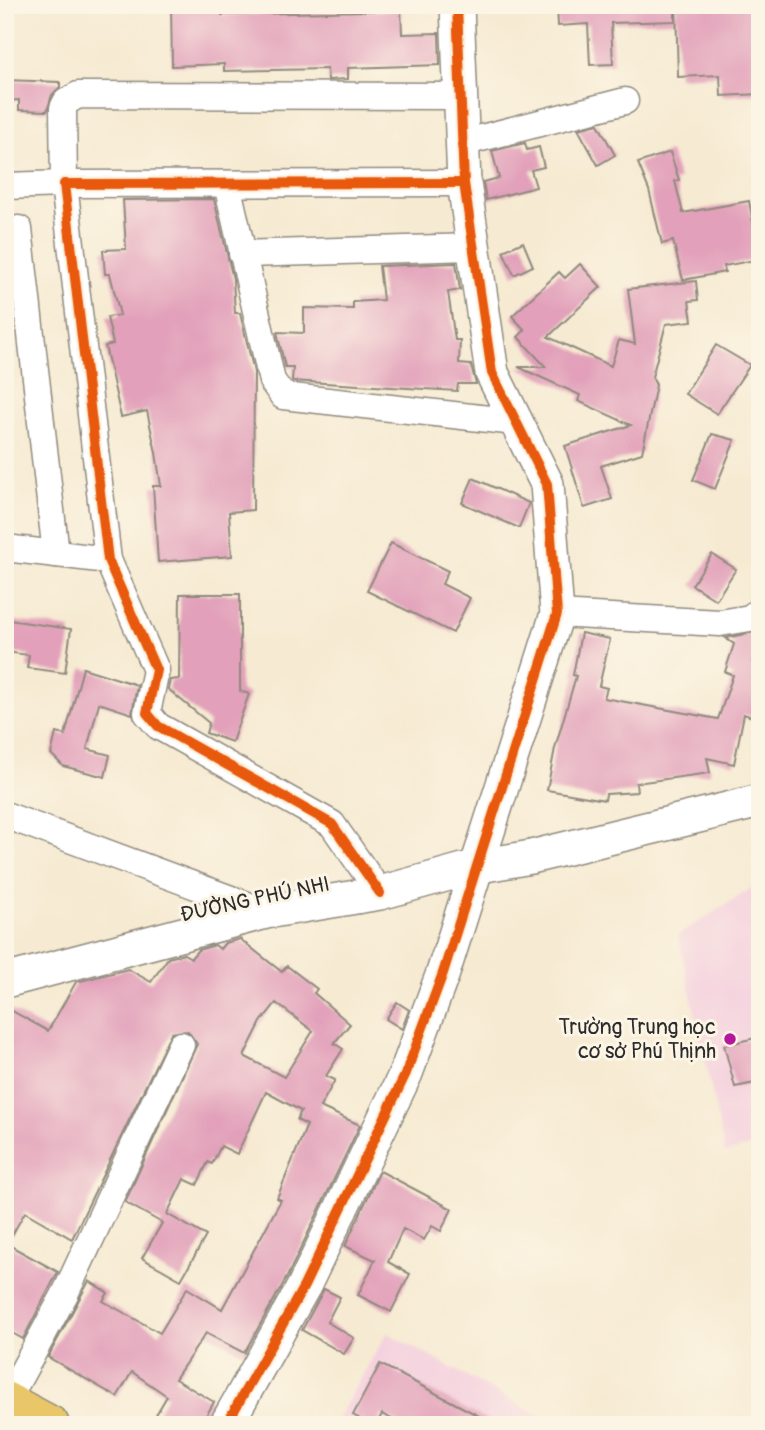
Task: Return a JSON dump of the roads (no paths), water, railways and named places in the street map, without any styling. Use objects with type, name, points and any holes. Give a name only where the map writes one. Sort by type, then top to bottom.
[{"type":"highway","points":[[6,1401],[50,1425]]},
{"type":"street","points":[[226,1425],[304,1286],[406,1073],[443,972],[474,867],[557,614],[547,485],[492,373],[464,183],[457,5]]},
{"type":"street","points":[[380,893],[332,824],[158,726],[147,713],[156,670],[108,560],[64,184],[63,108],[66,102],[78,95],[460,96]]},
{"type":"street","points":[[462,143],[625,101]]},
{"type":"street","points":[[5,186],[464,183]]},
{"type":"street","points":[[227,184],[272,381],[283,396],[516,422]]},
{"type":"street","points":[[19,229],[56,554]]},
{"type":"street","points":[[242,254],[473,247]]},
{"type":"street","points":[[5,548],[108,560]]},
{"type":"street","points":[[557,614],[720,623],[750,618],[760,610]]},
{"type":"street","name":"ĐƯỜNG PHÚ NHI","points":[[5,981],[266,912],[380,893],[474,867],[760,802]]},
{"type":"street","points":[[5,815],[266,912]]},
{"type":"street","points":[[6,1401],[65,1294],[181,1045]]},
{"type":"place","name":"Trường Trung học cơ sở Phú Thịnh","points":[[730,1039]]}]
